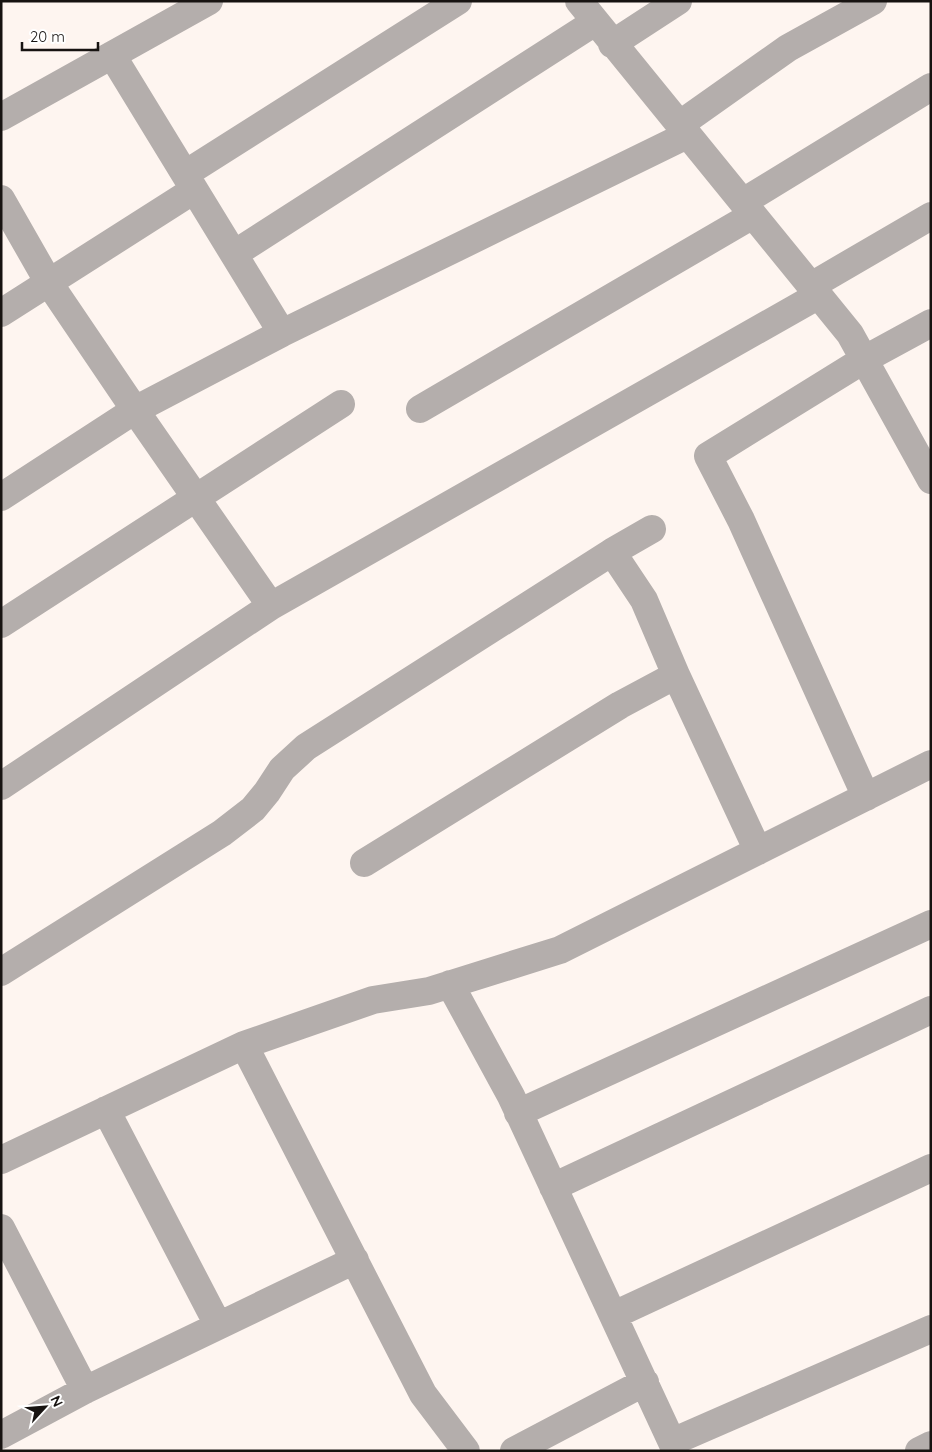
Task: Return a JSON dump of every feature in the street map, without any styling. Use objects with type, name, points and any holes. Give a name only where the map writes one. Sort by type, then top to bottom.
[{"type":"street","points":[[1,117],[209,1]]},
{"type":"street","points":[[1,312],[49,283],[189,182],[458,1]]},
{"type":"street","points":[[579,1],[612,44],[850,334],[866,359],[931,480]]},
{"type":"street","points":[[612,44],[678,1]]},
{"type":"street","points":[[1,497],[135,410],[282,333],[683,130],[788,48],[874,1]]},
{"type":"street","points":[[234,254],[595,22]]},
{"type":"street","points":[[112,55],[282,333]]},
{"type":"street","points":[[420,409],[748,209],[931,87]]},
{"type":"street","points":[[1,200],[49,283],[271,606]]},
{"type":"street","points":[[1,786],[271,606],[815,290],[931,216]]},
{"type":"street","points":[[866,797],[742,520],[708,456],[866,359],[931,323]]},
{"type":"street","points":[[1,624],[341,404]]},
{"type":"street","points":[[1,972],[222,833],[253,809],[282,769],[306,748],[612,552],[652,529]]},
{"type":"street","points":[[612,552],[644,600],[676,676],[758,851]]},
{"type":"street","points":[[364,863],[620,705],[676,676]]},
{"type":"street","points":[[1,1160],[244,1045],[373,1000],[429,991],[560,950],[931,764]]},
{"type":"street","points":[[518,1113],[931,924]]},
{"type":"street","points":[[450,984],[518,1113],[674,1446],[931,1329]]},
{"type":"street","points":[[553,1187],[931,1010]]},
{"type":"street","points":[[244,1045],[423,1394],[466,1451]]},
{"type":"street","points":[[106,1110],[218,1325]]},
{"type":"street","points":[[614,1315],[931,1168]]},
{"type":"street","points":[[1,1228],[85,1390]]},
{"type":"street","points":[[1,1434],[85,1390],[355,1260]]},
{"type":"street","points":[[514,1451],[645,1382]]},
{"type":"street","points":[[919,1451],[931,1445]]}]
